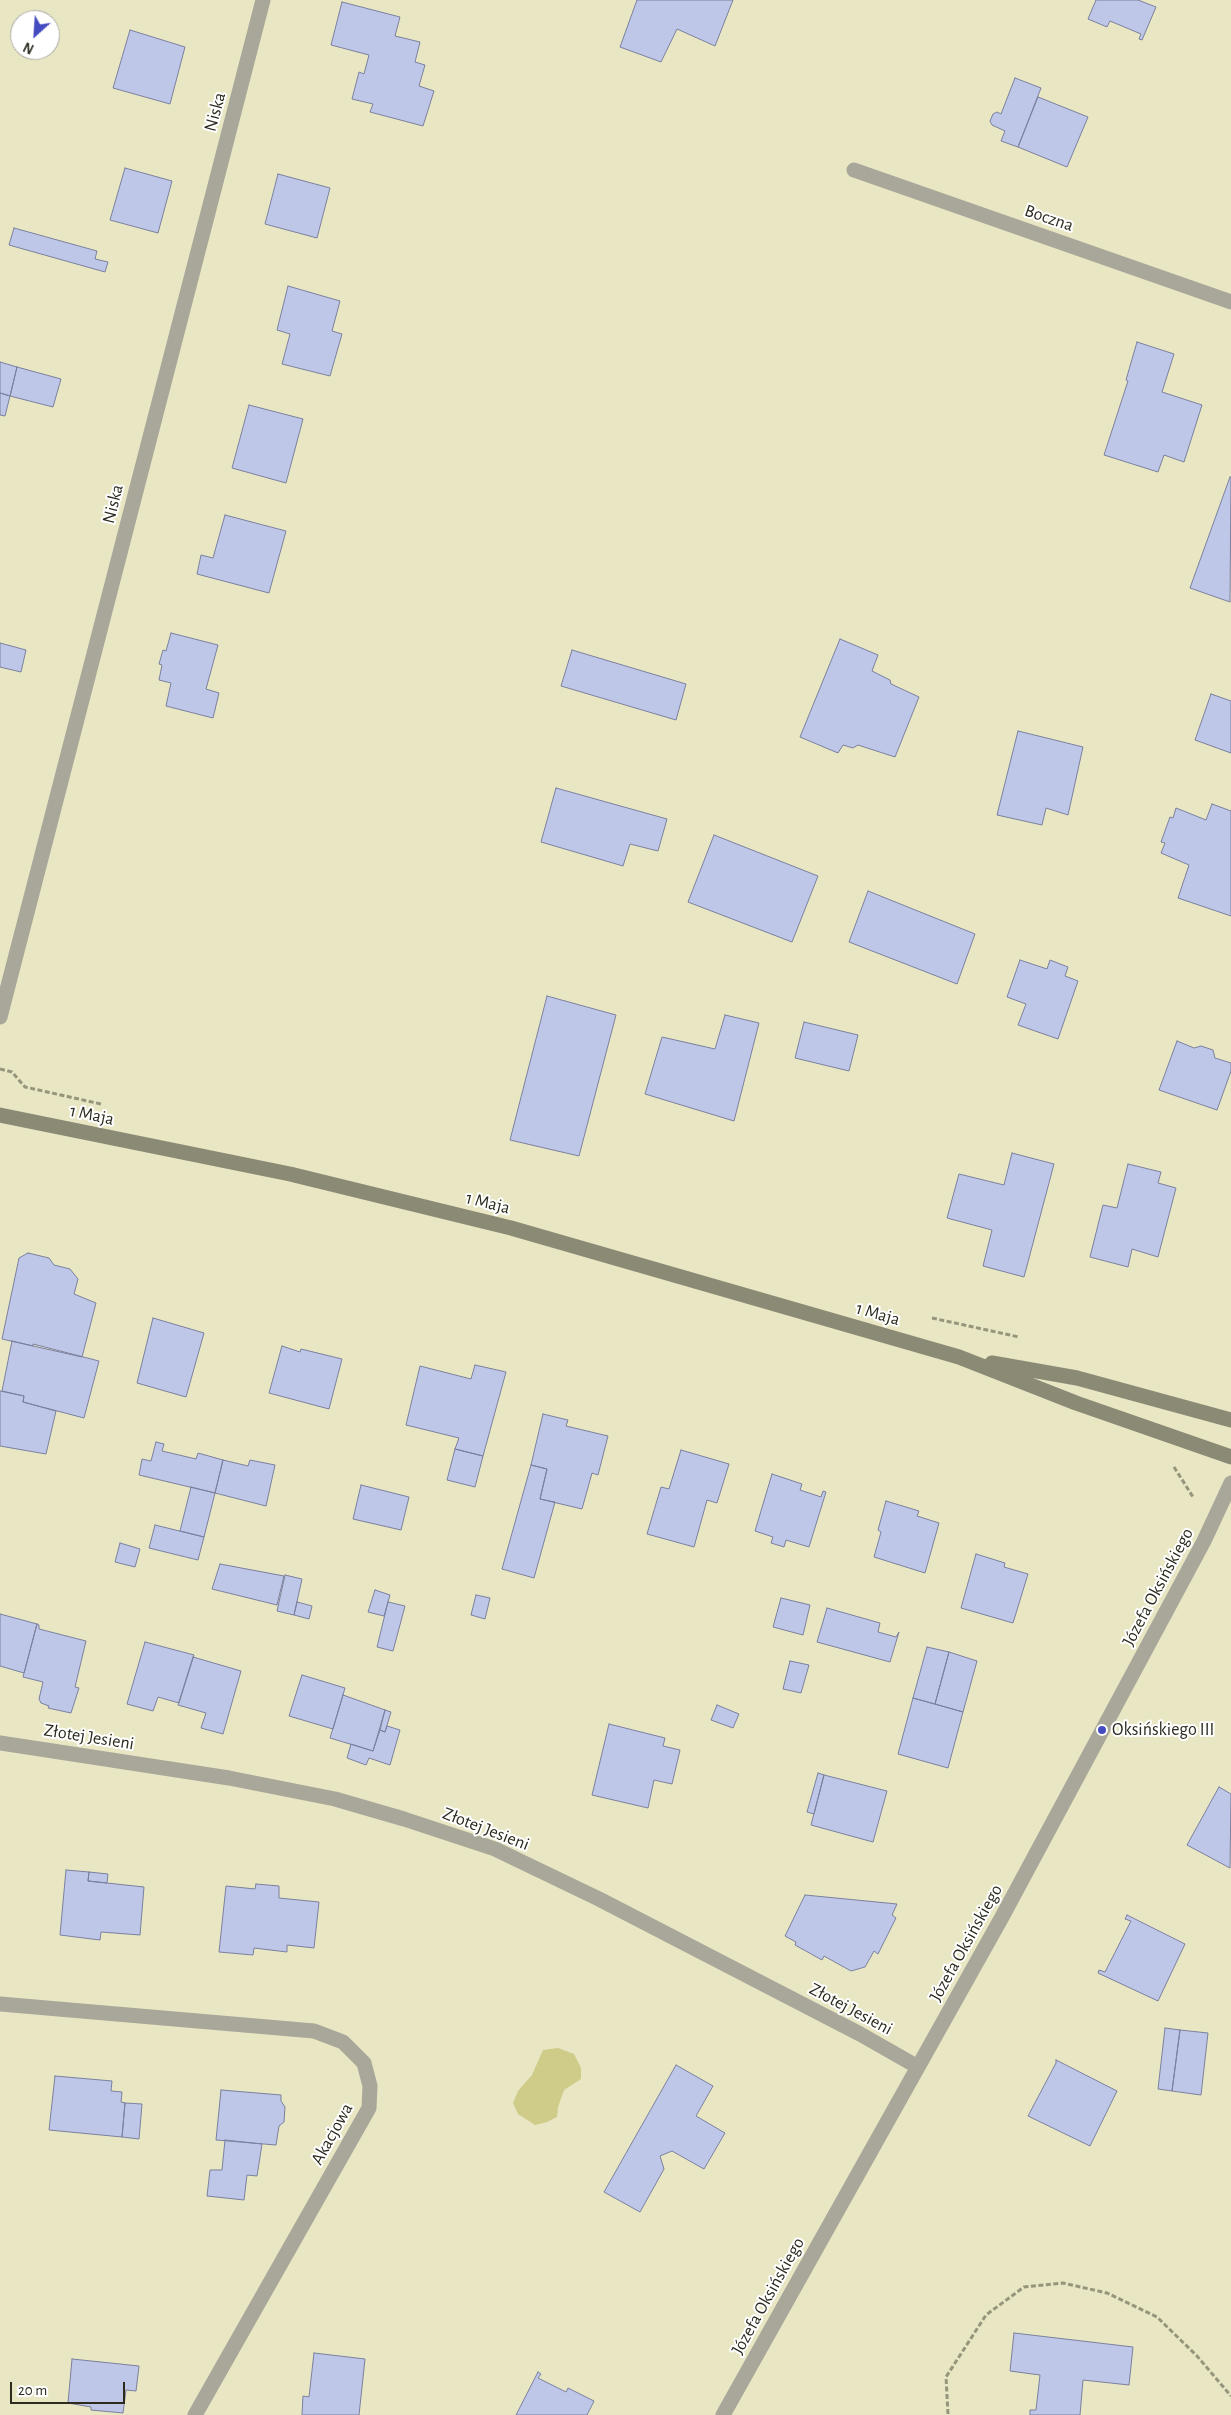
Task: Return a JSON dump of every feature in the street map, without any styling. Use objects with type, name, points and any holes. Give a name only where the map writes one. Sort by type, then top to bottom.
[{"type":"main road","name":"1 Maja","points":[[0,1115],[290,1174],[512,1228],[959,1357],[1076,1403],[1231,1457]]},
{"type":"main road","name":"1 Maja","points":[[959,1357],[1077,1378],[1231,1420]]},
{"type":"street","name":"Niska","points":[[0,1017],[263,0]]},
{"type":"street","name":"Boczna","points":[[854,170],[1231,302]]},
{"type":"street","name":"Józefa Oksińskiego","points":[[723,2415],[1006,1909],[1222,1506],[1231,1483]]},
{"type":"street","name":"Złotej Jesieni","points":[[0,1743],[229,1778],[335,1799],[404,1818],[495,1849],[599,1899],[860,2034],[918,2067]]},
{"type":"street","name":"Akacjowa","points":[[0,2004],[314,2031],[343,2042],[364,2063],[370,2086],[368,2108],[195,2415]]},
{"type":"path","points":[[1172,1464],[1192,1496],[1222,1506]]},
{"type":"path","points":[[948,2414],[946,2377],[986,2315],[1024,2287],[1063,2282],[1107,2292],[1157,2317],[1197,2356],[1231,2396]]},
{"type":"shaded area","points":[[558,2048],[574,2054],[581,2068],[581,2079],[564,2090],[558,2107],[557,2117],[535,2125],[518,2114],[513,2103],[518,2091],[532,2075],[543,2050]]},
{"type":"building","points":[[637,0],[733,0],[715,46],[677,29],[661,62],[620,47]]},
{"type":"building","points":[[1096,0],[1138,0],[1156,7],[1142,40],[1139,39],[1141,34],[1110,21],[1107,27],[1088,19]]},
{"type":"building","points":[[342,2],[400,17],[395,36],[420,42],[415,62],[425,65],[419,86],[434,91],[423,126],[370,112],[373,104],[352,99],[359,72],[364,74],[369,55],[331,45]]},
{"type":"building","points":[[130,30],[185,47],[170,104],[113,88]]},
{"type":"building","points":[[1015,78],[1041,88],[1018,147],[1001,141],[1005,131],[992,125],[990,121],[993,114],[997,112],[1001,114]]},
{"type":"building","points":[[1038,97],[1088,117],[1067,167],[1018,147]]},
{"type":"building","points":[[125,168],[172,181],[158,233],[110,220]]},
{"type":"building","points":[[278,174],[330,188],[317,238],[265,224]]},
{"type":"building","points":[[14,228],[97,251],[95,259],[108,262],[105,272],[9,245]]},
{"type":"building","points":[[288,286],[340,301],[332,331],[342,334],[330,376],[282,364],[290,334],[277,330]]},
{"type":"building","points":[[1137,342],[1174,354],[1162,392],[1202,405],[1184,462],[1164,455],[1158,472],[1104,455],[1128,381],[1126,380]]},
{"type":"building","points":[[0,362],[17,367],[10,396],[0,393]]},
{"type":"building","points":[[17,367],[61,379],[53,407],[10,396]]},
{"type":"building","points":[[0,393],[10,396],[5,416],[0,415]]},
{"type":"building","points":[[249,405],[303,419],[286,483],[232,468]]},
{"type":"building","points":[[1231,477],[1230,602],[1190,588]]},
{"type":"building","points":[[225,515],[286,531],[269,593],[197,574],[201,555],[213,558]]},
{"type":"building","points":[[171,633],[218,645],[206,689],[219,693],[213,718],[166,706],[171,683],[159,680],[162,665],[159,664],[163,650],[166,651]]},
{"type":"building","points":[[840,639],[878,655],[872,671],[890,680],[891,684],[919,697],[895,757],[858,745],[853,748],[843,745],[838,753],[800,737]]},
{"type":"building","points":[[0,643],[26,650],[21,672],[0,667]]},
{"type":"building","points":[[572,650],[686,684],[676,720],[561,686]]},
{"type":"building","points":[[1211,694],[1231,701],[1231,753],[1195,740]]},
{"type":"building","points":[[1018,731],[1083,747],[1068,815],[1046,808],[1042,825],[997,815]]},
{"type":"building","points":[[556,788],[667,819],[658,851],[630,844],[623,866],[541,842]]},
{"type":"building","points":[[1212,804],[1231,811],[1231,916],[1178,898],[1189,865],[1161,853],[1165,843],[1161,842],[1170,817],[1173,818],[1176,808],[1206,820]]},
{"type":"building","points":[[714,835],[818,876],[792,942],[688,902]]},
{"type":"building","points":[[868,891],[975,934],[957,984],[849,942]]},
{"type":"building","points":[[1020,960],[1047,969],[1050,960],[1068,967],[1065,976],[1078,981],[1058,1039],[1018,1025],[1026,1004],[1007,997]]},
{"type":"building","points":[[547,996],[616,1015],[579,1156],[510,1140]]},
{"type":"building","points":[[725,1015],[759,1023],[734,1121],[645,1094],[662,1037],[715,1049]]},
{"type":"building","points":[[804,1022],[858,1035],[849,1071],[795,1058]]},
{"type":"building","points":[[1177,1041],[1194,1048],[1201,1046],[1213,1050],[1215,1058],[1231,1063],[1231,1071],[1217,1110],[1159,1090]]},
{"type":"building","points":[[1012,1153],[1054,1164],[1024,1277],[983,1266],[992,1230],[947,1218],[959,1174],[1004,1185]]},
{"type":"building","points":[[1128,1164],[1161,1172],[1158,1183],[1176,1188],[1158,1257],[1132,1249],[1128,1267],[1090,1257],[1103,1205],[1117,1208]]},
{"type":"building","points":[[28,1253],[49,1258],[54,1265],[70,1269],[78,1279],[74,1294],[96,1303],[82,1357],[2,1339],[19,1258]]},
{"type":"building","points":[[153,1318],[204,1333],[186,1397],[137,1383]]},
{"type":"building","points":[[12,1341],[33,1346],[33,1344],[99,1361],[84,1418],[23,1402],[24,1396],[2,1391]]},
{"type":"building","points":[[282,1346],[300,1352],[301,1349],[342,1359],[329,1409],[269,1393]]},
{"type":"building","points":[[475,1365],[506,1372],[483,1456],[455,1449],[459,1438],[406,1425],[420,1366],[471,1379]]},
{"type":"building","points":[[0,1391],[24,1396],[23,1402],[56,1411],[46,1454],[0,1446]]},
{"type":"building","points":[[543,1414],[568,1420],[566,1426],[608,1436],[598,1475],[592,1473],[582,1509],[540,1499],[547,1469],[531,1465]]},
{"type":"building","points":[[156,1442],[164,1444],[162,1451],[196,1459],[198,1453],[223,1460],[215,1493],[139,1475],[142,1459],[151,1461]]},
{"type":"building","points":[[455,1449],[483,1456],[475,1487],[447,1480]]},
{"type":"building","points":[[681,1450],[729,1464],[717,1503],[707,1500],[694,1547],[647,1534],[661,1487],[669,1489]]},
{"type":"building","points":[[223,1460],[248,1466],[250,1460],[275,1465],[266,1506],[215,1493]]},
{"type":"building","points":[[531,1465],[547,1469],[540,1499],[555,1502],[534,1578],[502,1569]]},
{"type":"building","points":[[772,1474],[802,1484],[800,1490],[821,1497],[823,1491],[826,1492],[809,1547],[786,1540],[784,1547],[771,1543],[773,1537],[755,1531]]},
{"type":"building","points":[[361,1485],[409,1497],[401,1530],[353,1519]]},
{"type":"building","points":[[191,1487],[215,1493],[204,1537],[180,1531]]},
{"type":"building","points":[[886,1501],[919,1511],[917,1516],[939,1523],[925,1573],[874,1557],[881,1532],[878,1530]]},
{"type":"building","points":[[155,1525],[204,1537],[198,1560],[149,1548]]},
{"type":"building","points":[[120,1543],[140,1549],[135,1567],[115,1562]]},
{"type":"building","points":[[976,1554],[1005,1563],[1004,1567],[1028,1574],[1013,1623],[961,1608]]},
{"type":"building","points":[[220,1564],[284,1576],[277,1605],[212,1589]]},
{"type":"building","points":[[285,1575],[302,1579],[294,1615],[277,1611]]},
{"type":"building","points":[[375,1590],[390,1595],[384,1616],[368,1612]]},
{"type":"building","points":[[476,1595],[490,1598],[485,1619],[471,1615]]},
{"type":"building","points":[[781,1598],[810,1605],[803,1635],[773,1627]]},
{"type":"building","points":[[297,1602],[312,1606],[309,1619],[294,1615]]},
{"type":"building","points":[[388,1602],[405,1606],[393,1651],[377,1647]]},
{"type":"building","points":[[827,1608],[880,1623],[878,1632],[896,1637],[899,1632],[890,1662],[817,1642]]},
{"type":"building","points":[[0,1614],[37,1624],[24,1673],[0,1666]]},
{"type":"building","points":[[37,1624],[39,1629],[86,1641],[75,1687],[79,1688],[71,1713],[48,1708],[49,1706],[41,1703],[39,1699],[43,1682],[23,1677]]},
{"type":"building","points":[[145,1642],[194,1655],[179,1703],[158,1697],[153,1711],[127,1704]]},
{"type":"building","points":[[927,1647],[949,1652],[935,1704],[913,1698]]},
{"type":"building","points":[[949,1652],[977,1661],[963,1712],[935,1704]]},
{"type":"building","points":[[193,1657],[241,1671],[223,1734],[201,1728],[206,1713],[178,1705]]},
{"type":"building","points":[[790,1661],[809,1665],[801,1693],[783,1689]]},
{"type":"building","points":[[302,1675],[345,1688],[333,1729],[289,1716]]},
{"type":"building","points":[[343,1695],[385,1710],[373,1751],[330,1738]]},
{"type":"building","points":[[913,1698],[963,1712],[948,1768],[898,1754]]},
{"type":"building","points":[[717,1705],[739,1714],[733,1728],[711,1720]]},
{"type":"building","points":[[385,1710],[391,1712],[385,1732],[380,1730]]},
{"type":"building","points":[[609,1724],[665,1738],[663,1746],[680,1750],[672,1784],[654,1780],[648,1808],[592,1795]]},
{"type":"building","points":[[387,1726],[400,1730],[390,1765],[369,1758],[366,1765],[347,1758],[351,1744],[373,1751],[380,1730],[385,1732]]},
{"type":"building","points":[[818,1773],[824,1775],[814,1814],[807,1812]]},
{"type":"building","points":[[824,1775],[887,1791],[873,1842],[811,1825]]},
{"type":"building","points":[[1219,1787],[1231,1794],[1230,1868],[1187,1845]]},
{"type":"building","points":[[66,1870],[89,1872],[88,1881],[144,1887],[140,1935],[101,1932],[100,1940],[60,1935]]},
{"type":"building","points":[[89,1872],[108,1874],[107,1883],[88,1881]]},
{"type":"building","points":[[256,1884],[279,1886],[279,1898],[319,1902],[314,1948],[287,1945],[287,1952],[254,1948],[253,1955],[219,1952],[226,1886],[255,1889]]},
{"type":"building","points":[[805,1895],[897,1904],[892,1915],[896,1918],[878,1954],[874,1951],[865,1967],[851,1971],[824,1956],[822,1960],[795,1945],[796,1942],[785,1936]]},
{"type":"building","points":[[1127,1915],[1185,1944],[1158,2001],[1098,1973],[1099,1970],[1105,1972],[1131,1921],[1125,1919]]},
{"type":"building","points":[[1165,2028],[1180,2030],[1172,2091],[1158,2089]]},
{"type":"building","points":[[1180,2030],[1208,2033],[1201,2095],[1172,2091]]},
{"type":"building","points":[[1056,2060],[1117,2091],[1090,2146],[1028,2116]]},
{"type":"building","points":[[676,2065],[713,2086],[696,2116],[725,2133],[704,2169],[672,2151],[660,2156],[664,2169],[640,2212],[604,2192]]},
{"type":"building","points":[[55,2076],[112,2081],[111,2091],[122,2092],[121,2102],[125,2103],[122,2137],[49,2130]]},
{"type":"building","points":[[221,2090],[281,2095],[281,2101],[285,2107],[284,2122],[279,2126],[276,2145],[216,2140]]},
{"type":"building","points":[[125,2103],[142,2104],[139,2139],[122,2137]]},
{"type":"building","points":[[225,2140],[262,2144],[257,2176],[247,2175],[244,2200],[207,2196],[210,2170],[222,2170]]},
{"type":"building","points":[[1014,2333],[1133,2347],[1129,2385],[1083,2380],[1080,2415],[1030,2415],[1030,2410],[1036,2410],[1040,2375],[1010,2371]]},
{"type":"building","points":[[314,2353],[365,2359],[359,2415],[302,2415],[303,2396],[309,2397]]},
{"type":"building","points":[[72,2359],[139,2366],[136,2391],[126,2390],[123,2413],[91,2410],[91,2407],[68,2403]]},
{"type":"building","points":[[538,2372],[541,2374],[538,2378],[566,2392],[568,2388],[594,2401],[587,2415],[516,2415]]},
{"type":"place","name":"Oksińskiego III","points":[[1102,1730]]}]
